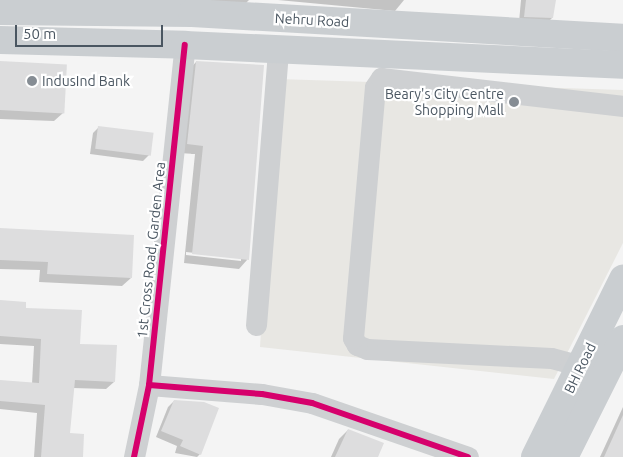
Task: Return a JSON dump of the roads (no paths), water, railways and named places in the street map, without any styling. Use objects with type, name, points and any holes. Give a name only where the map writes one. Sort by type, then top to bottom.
[{"type":"main road","name":"Nehru Road","points":[[0,11],[167,6],[623,38]]},
{"type":"main road","points":[[0,40],[185,45],[623,65]]},
{"type":"main road","name":"BH Road","points":[[535,457],[623,278]]},
{"type":"main road","name":"BH Road","points":[[564,457],[617,366],[623,339]]},
{"type":"street","name":"1st Cross Road, Garden Area","points":[[134,457],[149,385],[185,45]]},
{"type":"street","points":[[256,325],[278,50]]},
{"type":"street","points":[[581,366],[551,358],[367,349],[357,345],[352,338],[375,87],[381,78],[623,106]]},
{"type":"street","points":[[149,385],[262,394],[312,403],[468,457]]},
{"type":"place","name":"IndusInd Bank","points":[[32,81]]},
{"type":"place","name":"Beary's City Centre Shopping Mall","points":[[514,102]]}]
